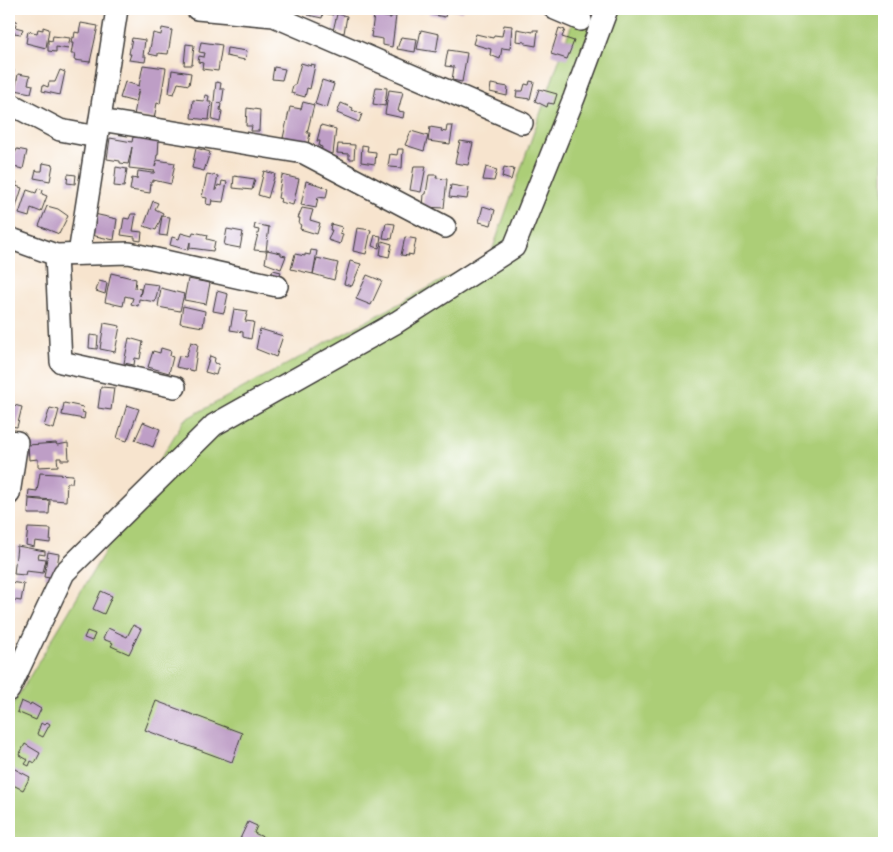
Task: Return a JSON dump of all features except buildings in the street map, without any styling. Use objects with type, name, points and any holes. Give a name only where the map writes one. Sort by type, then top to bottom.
[{"type":"street","points":[[79,254],[117,9]]},
{"type":"street","points":[[197,9],[274,16],[522,123]]},
{"type":"street","points":[[555,9],[581,20]]},
{"type":"street","points":[[9,690],[64,573],[214,425],[396,322],[514,247],[574,98],[607,9]]},
{"type":"street","points":[[9,103],[60,130],[99,129],[304,153],[445,227]]},
{"type":"street","points":[[9,238],[56,255],[129,253],[277,286]]},
{"type":"street","points":[[56,255],[60,362],[175,387]]},
{"type":"street","points":[[9,441],[17,442],[9,494]]},
{"type":"green space","points":[[577,9],[884,9],[884,843],[9,843],[9,711],[184,420],[491,254]]}]
